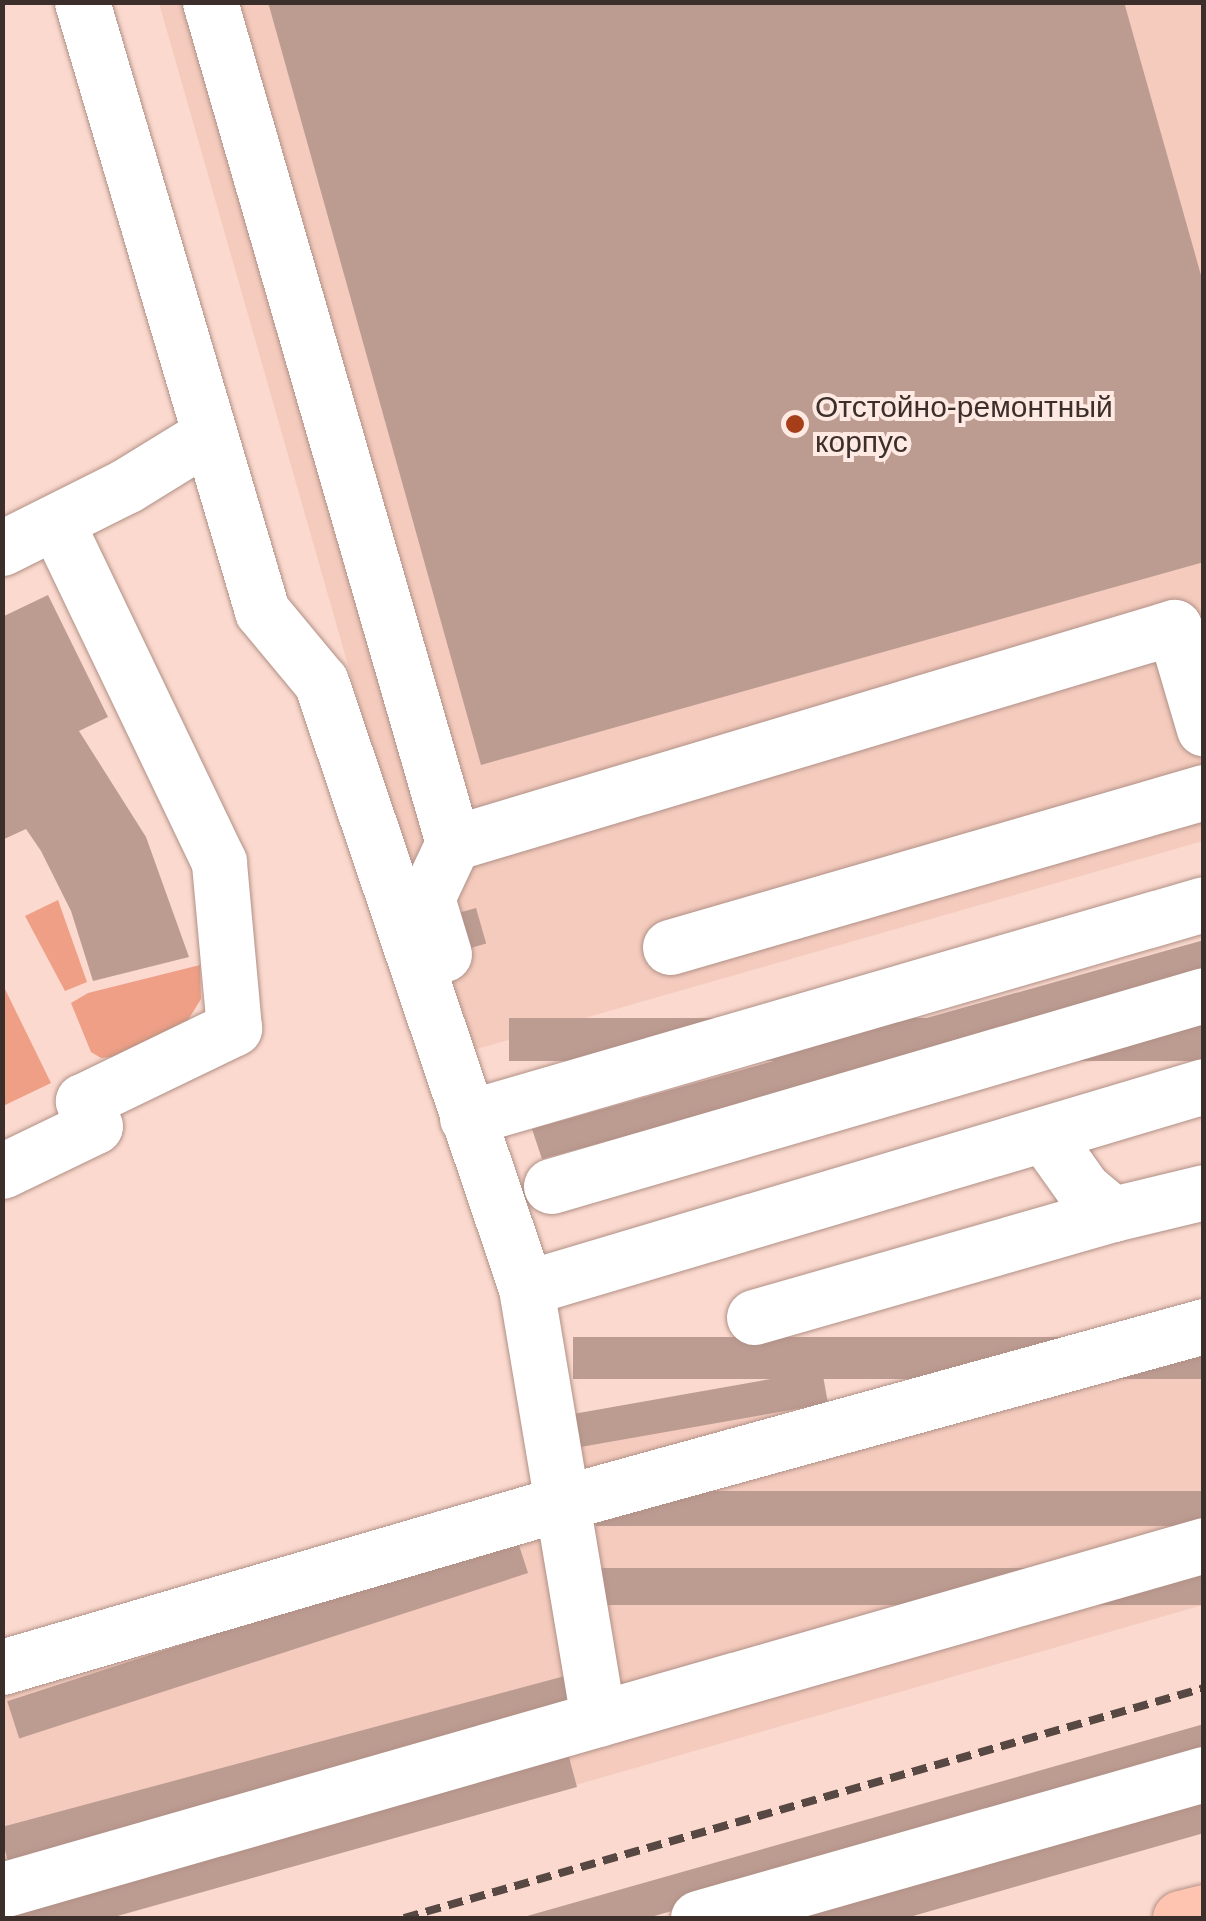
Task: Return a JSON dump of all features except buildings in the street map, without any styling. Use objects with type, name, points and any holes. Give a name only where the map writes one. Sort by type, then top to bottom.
[{"type":"main road","points":[[1180,1918],[1204,1912]]},
{"type":"street","points":[[82,2],[262,611],[321,682],[526,1288],[598,1719]]},
{"type":"street","points":[[210,2],[453,843],[427,898],[444,954]]},
{"type":"street","points":[[2,548],[56,522],[209,435]]},
{"type":"street","points":[[2,1172],[95,1126],[83,1101],[234,1028],[218,862],[56,522]]},
{"type":"street","points":[[453,843],[1174,626],[1204,728]]},
{"type":"street","points":[[670,948],[1204,792]]},
{"type":"street","points":[[467,1118],[1204,904]]},
{"type":"street","points":[[551,1186],[1204,995]]},
{"type":"street","points":[[526,1288],[1204,1086]]},
{"type":"street","points":[[1044,1134],[1083,1189],[1113,1214]]},
{"type":"street","points":[[754,1317],[1113,1214],[1204,1192]]},
{"type":"street","points":[[2,1667],[562,1503],[1204,1326]]},
{"type":"street","points":[[2,1890],[1204,1545]]},
{"type":"street","points":[[698,1918],[1204,1774]]},
{"type":"shaded area","name":"Отстойно-ремонтный корпус","points":[[159,3],[1203,3],[1203,841],[459,1054]]},
{"type":"shaded area","points":[[58,900],[87,982],[65,991],[25,916]]},
{"type":"shaded area","points":[[200,965],[201,999],[188,1020],[113,1057],[101,1058],[91,1052],[71,1003],[88,993]]},
{"type":"shaded area","points":[[2,983],[51,1083],[3,1106],[2,1106]]},
{"type":"shaded area","points":[[1203,1301],[1203,1605],[112,1918],[3,1918],[3,1647],[539,1492],[576,1443],[822,1370],[828,1402]]},
{"type":"railway","points":[[404,1918],[1204,1688]]},
{"type":"place","name":"Отстойно-ремонтный корпус","points":[[795,424]]}]
